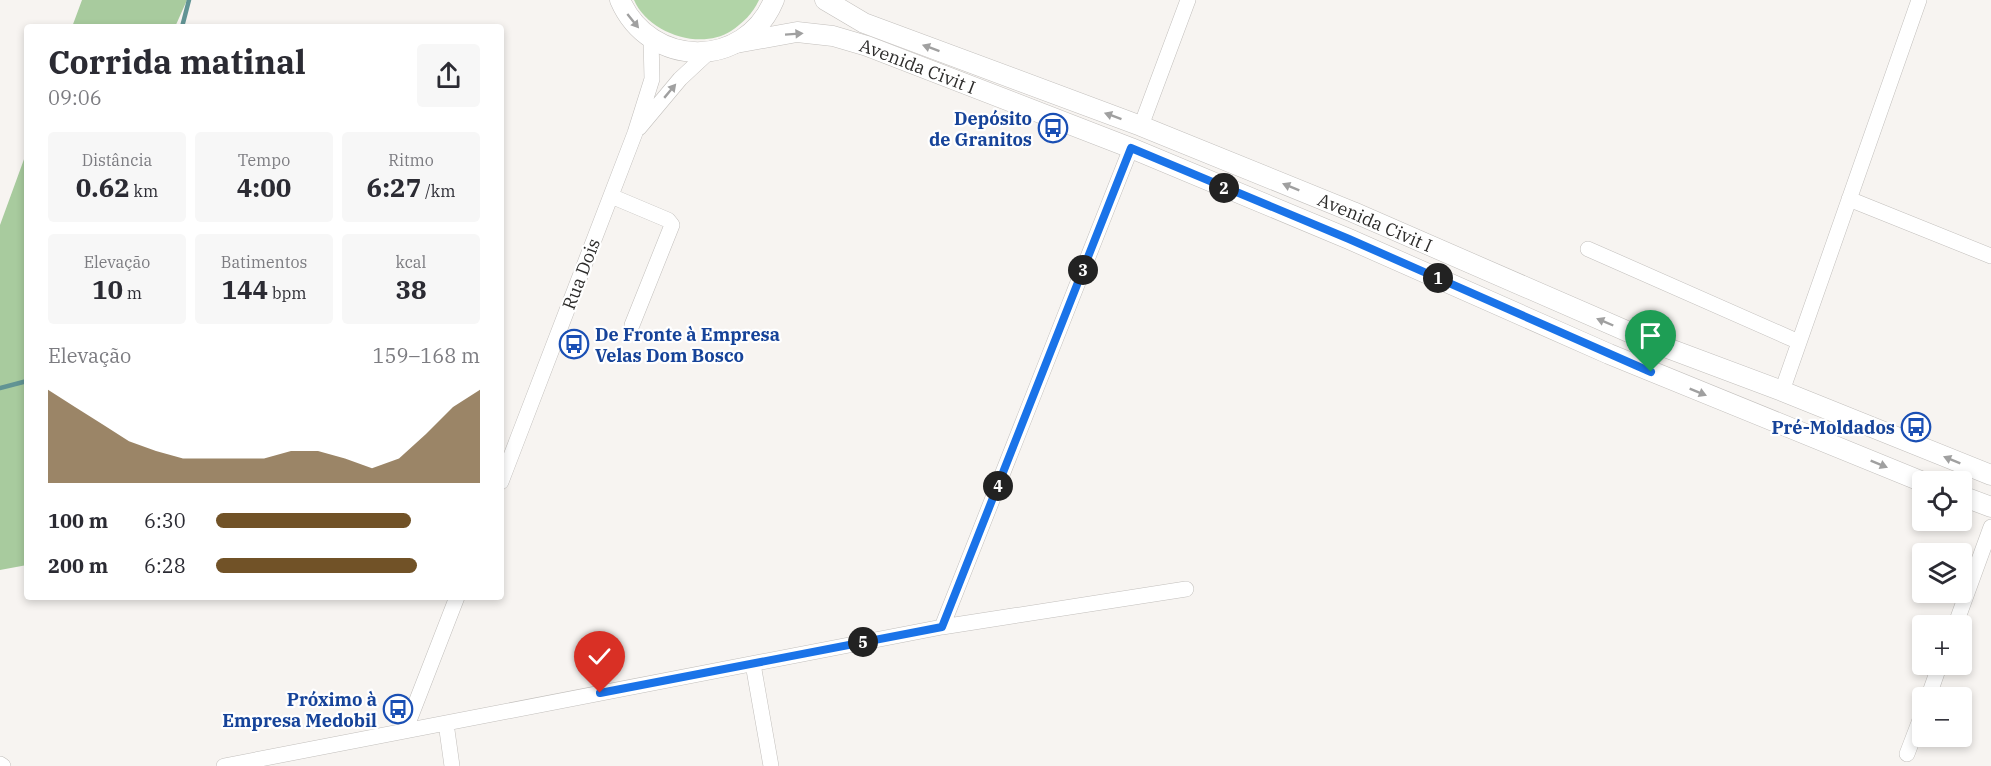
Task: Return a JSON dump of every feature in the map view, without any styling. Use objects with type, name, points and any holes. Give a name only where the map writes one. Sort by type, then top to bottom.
[{"type":"main road","points":[[620,0],[628,17],[651,39],[673,49],[697,53],[709,52],[736,43],[765,18],[774,0]]},
{"type":"main road","name":"Avenida Civit I","points":[[825,0],[864,23],[1141,126],[1353,212],[1654,343],[1782,391],[1991,475]]},
{"type":"main road","name":"Avenida Civit I","points":[[736,43],[797,32],[833,36],[867,46],[1131,148],[1349,239],[1640,368],[1912,478]]},
{"type":"main road","points":[[1972,500],[1991,507]]},
{"type":"street","points":[[1141,126],[1188,0]]},
{"type":"street","points":[[1782,391],[1919,0]]},
{"type":"street","name":"Rua Dois","points":[[504,474],[635,133],[652,79],[651,39]]},
{"type":"street","name":"Rua Dois","points":[[635,133],[680,79],[709,52]]},
{"type":"street","points":[[942,627],[1131,148]]},
{"type":"street","points":[[611,196],[668,220],[672,225],[632,325]]},
{"type":"street","points":[[1849,199],[1991,256]]},
{"type":"street","points":[[1588,249],[1799,342]]},
{"type":"street","points":[[1959,615],[1991,527]]},
{"type":"street","points":[[224,766],[942,627],[1186,589]]},
{"type":"street","points":[[405,731],[456,600]]},
{"type":"street","points":[[753,664],[771,766]]},
{"type":"street","points":[[446,723],[452,766]]},
{"type":"street","points":[[1907,754],[1912,741]]},
{"type":"green space","points":[[82,0],[187,0],[176,24],[73,24]]},
{"type":"green space","points":[[634,0],[759,0],[744,21],[731,31],[719,37],[690,39],[663,30],[651,22]]},
{"type":"green space","points":[[24,159],[24,566],[0,570],[0,225]]},
{"type":"waterway","points":[[183,24],[189,0]]},
{"type":"waterway","points":[[0,388],[24,382]]},
{"type":"place","name":"Depósito de Granitos","points":[[1053,128]]},
{"type":"place","name":"De Fronte à Empresa Velas Dom Bosco","points":[[574,344]]},
{"type":"place","name":"Pré-Moldados","points":[[1916,427]]},
{"type":"place","name":"Próximo à Empresa Medobil","points":[[398,709]]},
{"type":"route","points":[[600,693],[942,627],[1131,148],[1349,239],[1651,372]]}]
